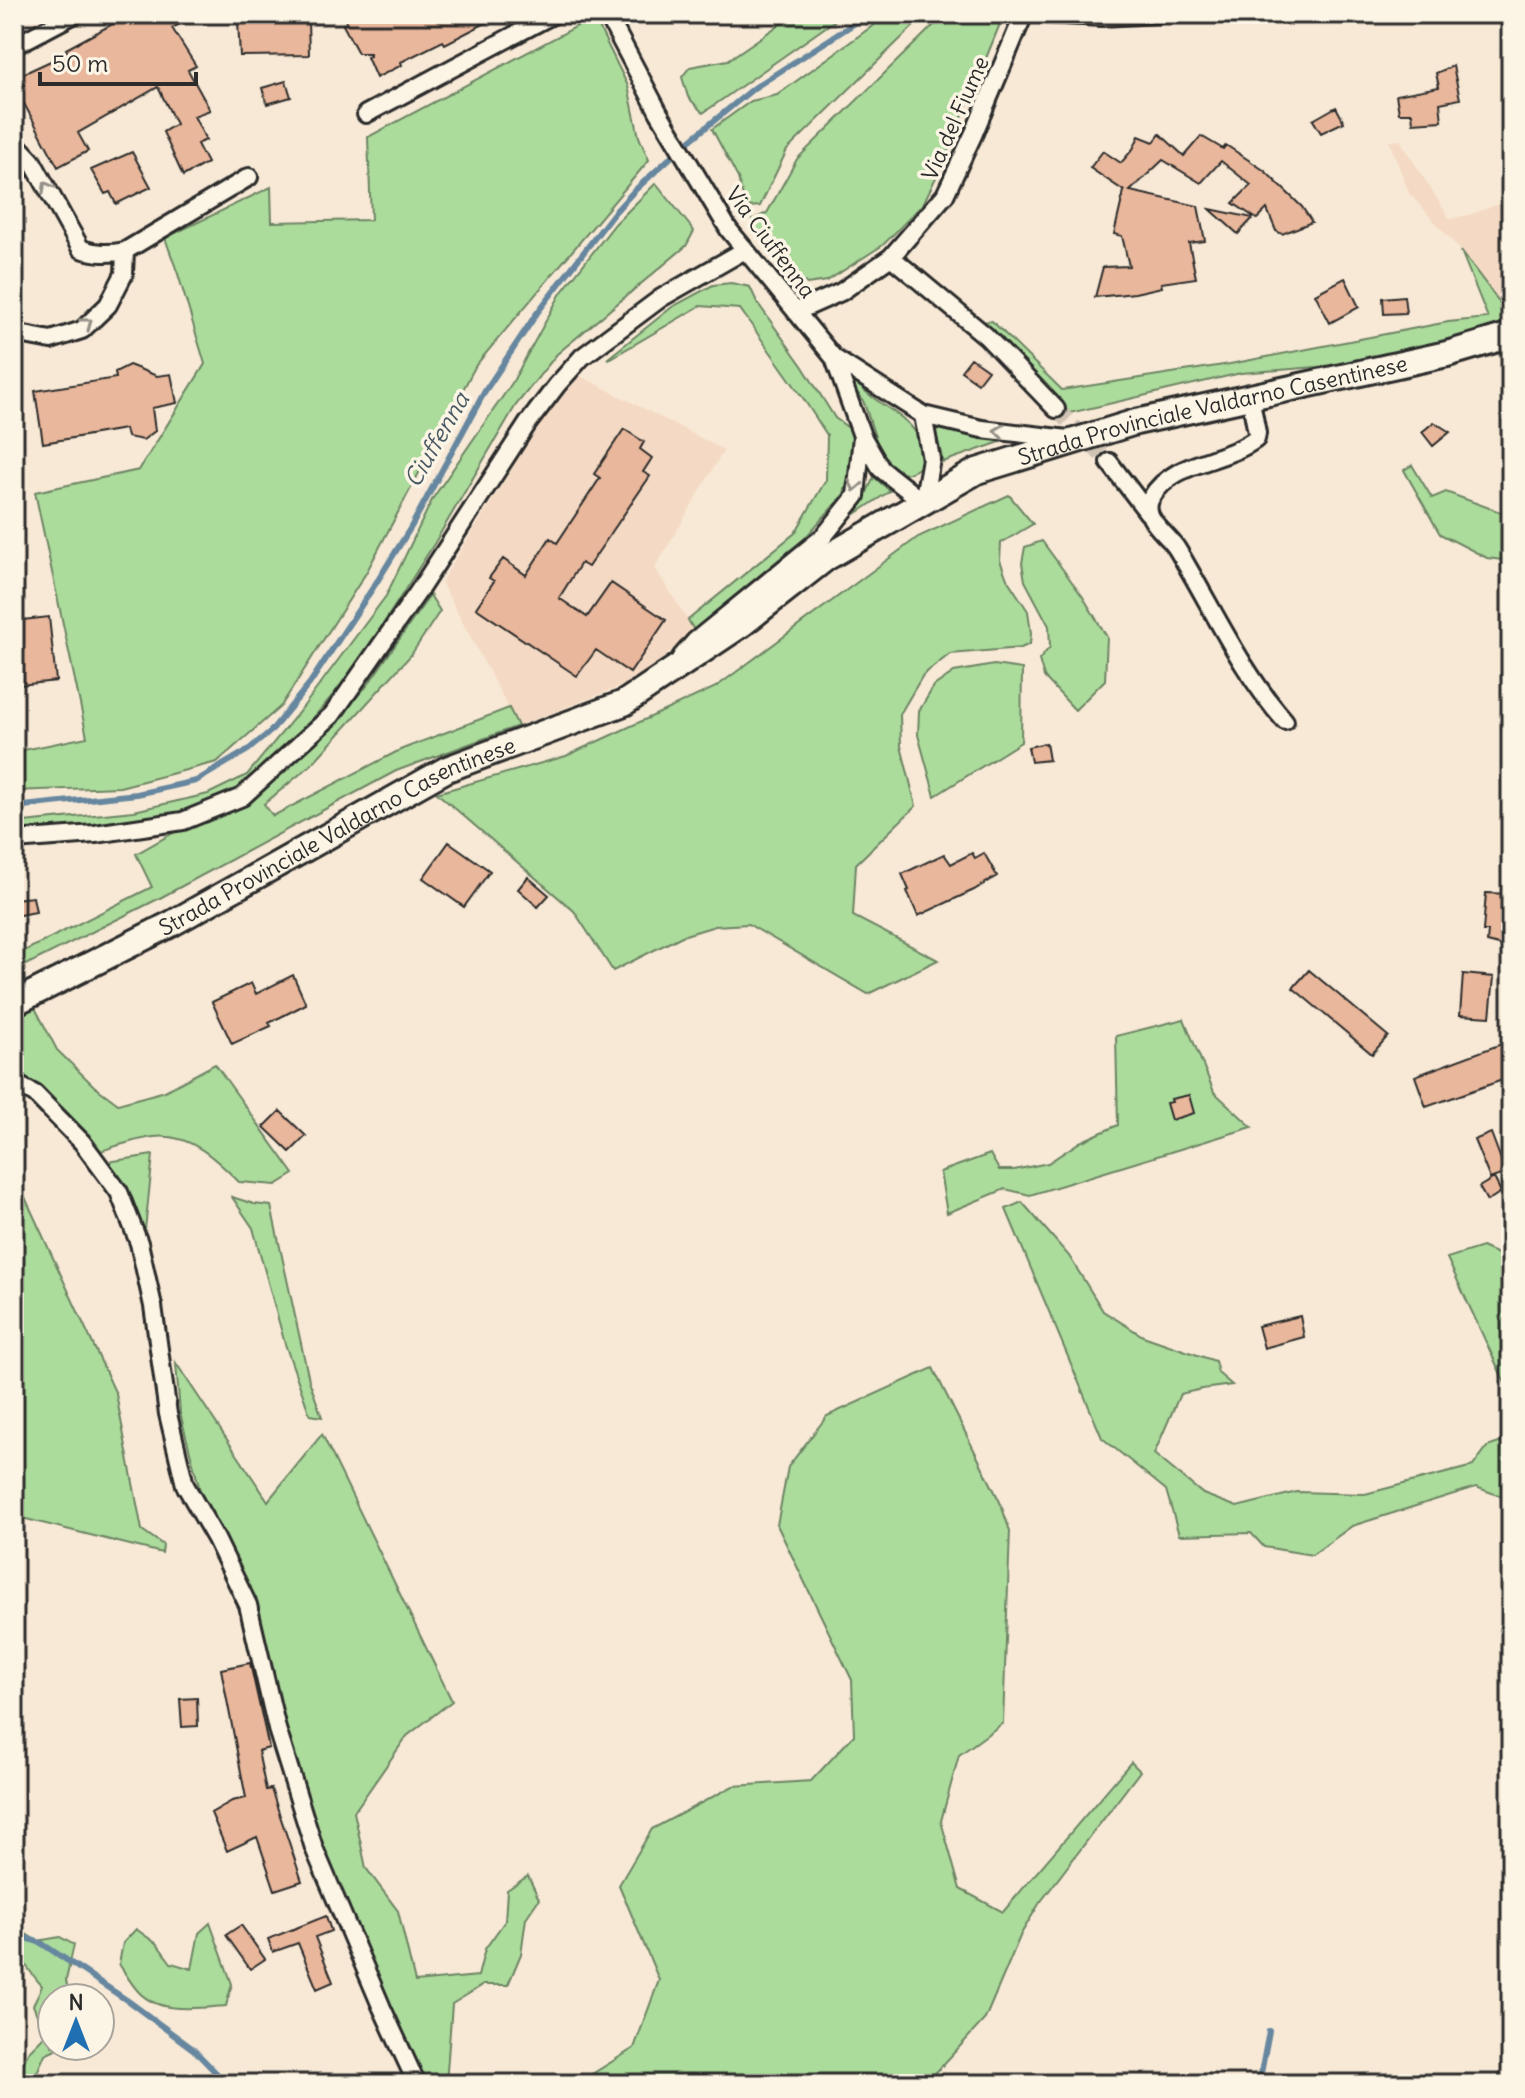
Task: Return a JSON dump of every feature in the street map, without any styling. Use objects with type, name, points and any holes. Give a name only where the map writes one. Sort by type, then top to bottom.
[{"type":"main road","name":"Strada Provinciale Valdarno Casentinese","points":[[14,1003],[171,924],[447,769],[624,703],[742,624],[826,558],[977,471],[1136,422],[1447,354],[1511,335]]},
{"type":"street","points":[[14,46],[75,14]]},
{"type":"street","points":[[366,114],[554,14]]},
{"type":"street","name":"Via Ciuffenna","points":[[607,14],[659,113],[716,210],[834,358],[923,415],[982,429],[1077,440]]},
{"type":"street","name":"Via del Fiume","points":[[796,312],[841,292],[891,257],[945,195],[1024,14]]},
{"type":"street","points":[[1044,14],[1102,17],[1159,14]]},
{"type":"street","points":[[14,176],[19,172],[16,142]]},
{"type":"street","points":[[16,142],[32,161],[81,249],[107,254],[125,251],[249,177]]},
{"type":"street","points":[[14,840],[95,834],[183,821],[242,797],[332,715],[418,592],[528,423],[565,375],[582,357],[661,298],[745,250]]},
{"type":"street","points":[[14,333],[51,340],[82,330],[108,305],[124,274],[125,251]]},
{"type":"street","points":[[891,257],[986,336],[1056,409]]},
{"type":"street","name":"Strada Provinciale Valdarno Casentinese","points":[[834,358],[862,436],[881,469],[923,502]]},
{"type":"street","points":[[1148,513],[1149,501],[1168,478],[1207,460],[1242,449],[1256,439],[1250,396]]},
{"type":"street","points":[[923,415],[931,459],[923,502]]},
{"type":"street","name":"Strada Provinciale Valdarno Casentinese","points":[[665,677],[695,641],[824,536],[856,496],[862,436]]},
{"type":"street","points":[[1109,462],[1171,540],[1244,663],[1285,721]]},
{"type":"street","points":[[14,1083],[35,1094],[82,1142],[119,1192],[139,1243],[153,1306],[168,1414],[185,1485],[248,1605],[277,1729],[314,1848],[417,2084]]},
{"type":"shaded area","points":[[1400,140],[1450,219],[1511,199],[1511,306],[1504,308],[1461,251],[1409,193],[1389,141]]},
{"type":"shaded area","points":[[579,375],[724,450],[655,568],[694,630],[642,678],[518,726],[441,582],[541,422]]},
{"type":"green space","points":[[795,14],[844,14],[703,113],[688,97],[682,77],[690,67],[728,60]]},
{"type":"green space","points":[[889,14],[926,14],[787,150],[760,206],[750,207],[712,129],[751,101],[777,95]]},
{"type":"green space","points":[[945,14],[1004,14],[945,159],[923,204],[883,245],[827,281],[807,284],[780,264],[751,227],[752,220],[767,213],[797,159]]},
{"type":"green space","points":[[594,17],[628,86],[639,137],[649,160],[476,365],[366,573],[281,706],[217,762],[120,787],[14,791],[14,752],[87,737],[35,492],[139,470],[205,364],[165,238],[271,187],[272,222],[371,220],[368,137]]},
{"type":"green space","points":[[656,183],[694,231],[686,246],[557,354],[516,405],[434,544],[354,670],[292,743],[240,791],[181,816],[14,835],[14,823],[134,811],[208,794],[247,775],[303,707],[386,596],[433,498],[512,383],[561,293],[615,224]]},
{"type":"green space","points":[[1461,251],[1504,308],[1511,306],[1511,325],[1341,365],[1241,373],[1070,413],[981,322],[992,321],[1062,390],[1230,364],[1448,322],[1488,318]]},
{"type":"green space","points":[[731,283],[750,287],[835,418],[854,432],[854,454],[844,494],[805,538],[694,630],[688,620],[795,533],[826,480],[827,435],[740,309],[700,306],[607,359],[672,307],[713,285]]},
{"type":"green space","points":[[855,383],[911,426],[920,443],[920,467],[907,473],[896,472],[888,464],[875,439],[863,401],[851,385]]},
{"type":"green space","points":[[935,429],[1009,439],[943,462]]},
{"type":"green space","points":[[1412,465],[1432,498],[1446,492],[1511,516],[1511,561],[1487,558],[1440,534],[1404,470]]},
{"type":"green space","points":[[874,477],[890,491],[857,513]]},
{"type":"green space","points":[[1009,495],[1033,524],[1001,543],[1000,560],[1007,579],[1028,611],[1030,644],[1021,648],[950,654],[923,675],[900,714],[901,746],[916,806],[856,864],[853,916],[938,960],[868,994],[748,924],[715,926],[682,936],[613,971],[574,911],[437,793],[566,756],[716,687],[918,537]]},
{"type":"green space","points":[[1042,541],[1083,597],[1107,637],[1105,680],[1075,710],[1044,677],[1039,660],[1050,647],[1049,626],[1025,581],[1022,563],[1025,547]]},
{"type":"green space","points":[[430,595],[440,611],[411,655],[311,765],[264,804],[273,816],[400,750],[509,708],[518,726],[396,771],[158,899],[14,971],[14,956],[152,887],[136,854],[182,828],[241,807],[290,765],[366,687]]},
{"type":"green space","points":[[994,665],[1022,669],[1021,742],[935,796],[918,735],[919,711],[934,686],[954,672]]},
{"type":"green space","points":[[33,1004],[57,1050],[94,1086],[118,1104],[165,1091],[215,1064],[294,1174],[276,1185],[239,1182],[201,1149],[167,1137],[140,1139],[100,1151],[36,1088],[14,1076],[14,1013]]},
{"type":"green space","points":[[1184,1019],[1214,1092],[1252,1127],[1030,1195],[1005,1189],[947,1213],[940,1172],[990,1154],[999,1170],[1048,1163],[1080,1142],[1118,1125],[1116,1036]]},
{"type":"green space","points":[[153,1155],[144,1239],[107,1162]]},
{"type":"green space","points":[[17,1180],[116,1394],[142,1530],[163,1545],[162,1553],[14,1516],[14,1196]]},
{"type":"green space","points":[[232,1197],[271,1206],[309,1380],[322,1417],[310,1415],[285,1344],[253,1228]]},
{"type":"green space","points":[[1022,1202],[1069,1256],[1103,1311],[1143,1336],[1215,1361],[1218,1373],[1232,1385],[1180,1394],[1154,1454],[1203,1494],[1237,1507],[1297,1492],[1365,1494],[1473,1466],[1487,1447],[1511,1439],[1511,1500],[1476,1487],[1352,1526],[1312,1555],[1264,1547],[1251,1533],[1179,1535],[1166,1490],[1102,1438],[1006,1209]]},
{"type":"green space","points":[[1482,1247],[1502,1256],[1511,1256],[1511,1396],[1447,1258]]},
{"type":"green space","points":[[176,1363],[268,1501],[322,1434],[452,1701],[407,1736],[354,1812],[366,1868],[398,1911],[415,1982],[478,1976],[485,1949],[505,1921],[507,1890],[528,1876],[539,1899],[526,1918],[521,1954],[508,1985],[483,1985],[452,2004],[446,2084],[424,2084],[392,2016],[321,1845],[288,1734],[256,1607],[228,1542],[202,1498],[180,1413]]},
{"type":"green space","points":[[933,1368],[1000,1502],[1010,1531],[1003,1723],[959,1755],[941,1821],[960,1889],[1003,1912],[1131,1762],[1140,1771],[1039,1904],[1021,1934],[985,2019],[928,2084],[576,2084],[634,2048],[659,1980],[619,1885],[652,1829],[733,1786],[811,1781],[854,1735],[852,1680],[777,1525],[788,1467],[827,1416]]},
{"type":"green space","points":[[210,1923],[232,1984],[226,2006],[178,2008],[156,2003],[137,1990],[119,1964],[123,1943],[136,1929],[157,1944],[171,1963],[192,1969],[199,1933]]},
{"type":"green space","points":[[14,1926],[37,1941],[60,1937],[74,1945],[66,1982],[39,1982],[22,1959]]},
{"type":"green space","points":[[36,2044],[36,2062],[42,2062],[32,2084],[15,2084],[28,2052]]},
{"type":"building","points":[[131,14],[200,14],[172,28],[196,66],[188,70],[210,110],[194,116],[206,140],[197,144],[207,163],[183,176],[163,132],[176,124],[158,87],[78,133],[88,151],[58,167],[14,85],[14,78],[68,53],[66,49]]},
{"type":"building","points":[[341,14],[503,14],[445,44],[443,41],[401,62],[402,65],[376,78],[367,57],[370,53],[358,53],[343,25],[347,23]]},
{"type":"building","points":[[308,20],[309,55],[240,56],[238,22]]},
{"type":"building","points":[[1453,66],[1460,99],[1440,103],[1442,121],[1413,123],[1412,113],[1399,113],[1396,95],[1439,87],[1436,73]]},
{"type":"building","points":[[286,81],[291,97],[267,104],[262,88]]},
{"type":"building","points":[[1336,107],[1344,122],[1321,133],[1313,120]]},
{"type":"building","points":[[1160,134],[1184,156],[1201,136],[1223,149],[1226,145],[1265,171],[1302,207],[1312,222],[1282,234],[1276,231],[1267,209],[1257,219],[1233,203],[1251,185],[1221,161],[1201,183],[1163,160],[1130,191],[1198,206],[1205,241],[1189,243],[1196,278],[1161,283],[1162,287],[1135,293],[1095,297],[1103,267],[1129,266],[1122,236],[1114,234],[1124,191],[1090,168],[1103,151],[1121,163],[1139,136],[1154,142]]},
{"type":"building","points":[[132,152],[151,187],[116,204],[110,192],[105,194],[91,170]]},
{"type":"building","points":[[1210,209],[1253,218],[1238,234]]},
{"type":"building","points":[[1345,278],[1359,307],[1330,323],[1315,294]]},
{"type":"building","points":[[1404,296],[1406,313],[1384,314],[1383,298]]},
{"type":"building","points":[[971,358],[988,370],[978,383],[961,371]]},
{"type":"building","points":[[129,365],[157,376],[171,374],[177,403],[152,408],[155,431],[143,440],[127,437],[125,429],[43,443],[35,391],[116,378],[115,372]]},
{"type":"building","points":[[1434,422],[1450,432],[1433,446],[1422,432]]},
{"type":"building","points":[[624,429],[644,442],[640,449],[652,458],[643,472],[650,476],[588,567],[581,563],[559,598],[587,617],[611,583],[666,620],[630,673],[596,650],[577,676],[476,608],[494,581],[489,578],[503,559],[526,575],[550,538],[557,543],[600,478],[594,474]]},
{"type":"building","points":[[49,617],[56,681],[20,685],[14,621]]},
{"type":"building","points":[[1046,743],[1049,760],[1031,762],[1028,747]]},
{"type":"building","points":[[449,842],[490,871],[464,907],[423,878]]},
{"type":"building","points":[[972,853],[975,858],[984,853],[997,876],[918,916],[902,874],[944,854],[951,864]]},
{"type":"building","points":[[528,877],[549,895],[538,907],[518,889]]},
{"type":"building","points":[[1486,893],[1511,894],[1511,935],[1507,934],[1506,947],[1487,942],[1488,931],[1483,931]]},
{"type":"building","points":[[33,897],[36,912],[14,916],[14,899]]},
{"type":"building","points":[[1309,970],[1388,1036],[1372,1054],[1293,988]]},
{"type":"building","points":[[1463,974],[1494,977],[1490,1017],[1460,1015]]},
{"type":"building","points":[[293,975],[306,1004],[269,1023],[271,1026],[232,1044],[212,1002],[251,983],[256,994]]},
{"type":"building","points":[[1504,1043],[1511,1062],[1511,1077],[1426,1107],[1415,1076]]},
{"type":"building","points":[[1189,1095],[1194,1113],[1171,1120],[1166,1103]]},
{"type":"building","points":[[280,1111],[306,1136],[290,1152],[264,1127]]},
{"type":"building","points":[[1491,1133],[1506,1173],[1490,1179],[1474,1140]]},
{"type":"building","points":[[1494,1178],[1501,1192],[1487,1201],[1479,1187]]},
{"type":"building","points":[[1300,1316],[1304,1337],[1264,1348],[1258,1326]]},
{"type":"building","points":[[250,1663],[269,1748],[258,1751],[266,1790],[271,1789],[302,1881],[275,1890],[257,1837],[227,1851],[211,1813],[232,1801],[246,1798],[221,1669]]},
{"type":"building","points":[[197,1698],[198,1726],[182,1727],[180,1699]]},
{"type":"building","points":[[326,1916],[331,1931],[315,1937],[333,1982],[317,1989],[298,1943],[273,1952],[268,1939]]},
{"type":"building","points":[[241,1925],[265,1959],[250,1969],[226,1935]]},
{"type":"waterway","name":"Ciuffenna","points":[[14,807],[137,794],[196,781],[248,750],[271,731],[310,683],[378,580],[411,527],[485,391],[537,313],[613,214],[682,147],[754,88],[869,14]]},
{"type":"waterway","points":[[14,1934],[41,1943],[128,2001],[193,2049],[227,2084]]},
{"type":"waterway","points":[[1259,2084],[1269,2031]]},
{"type":"tunnel","points":[[1056,409],[1109,462]]}]
